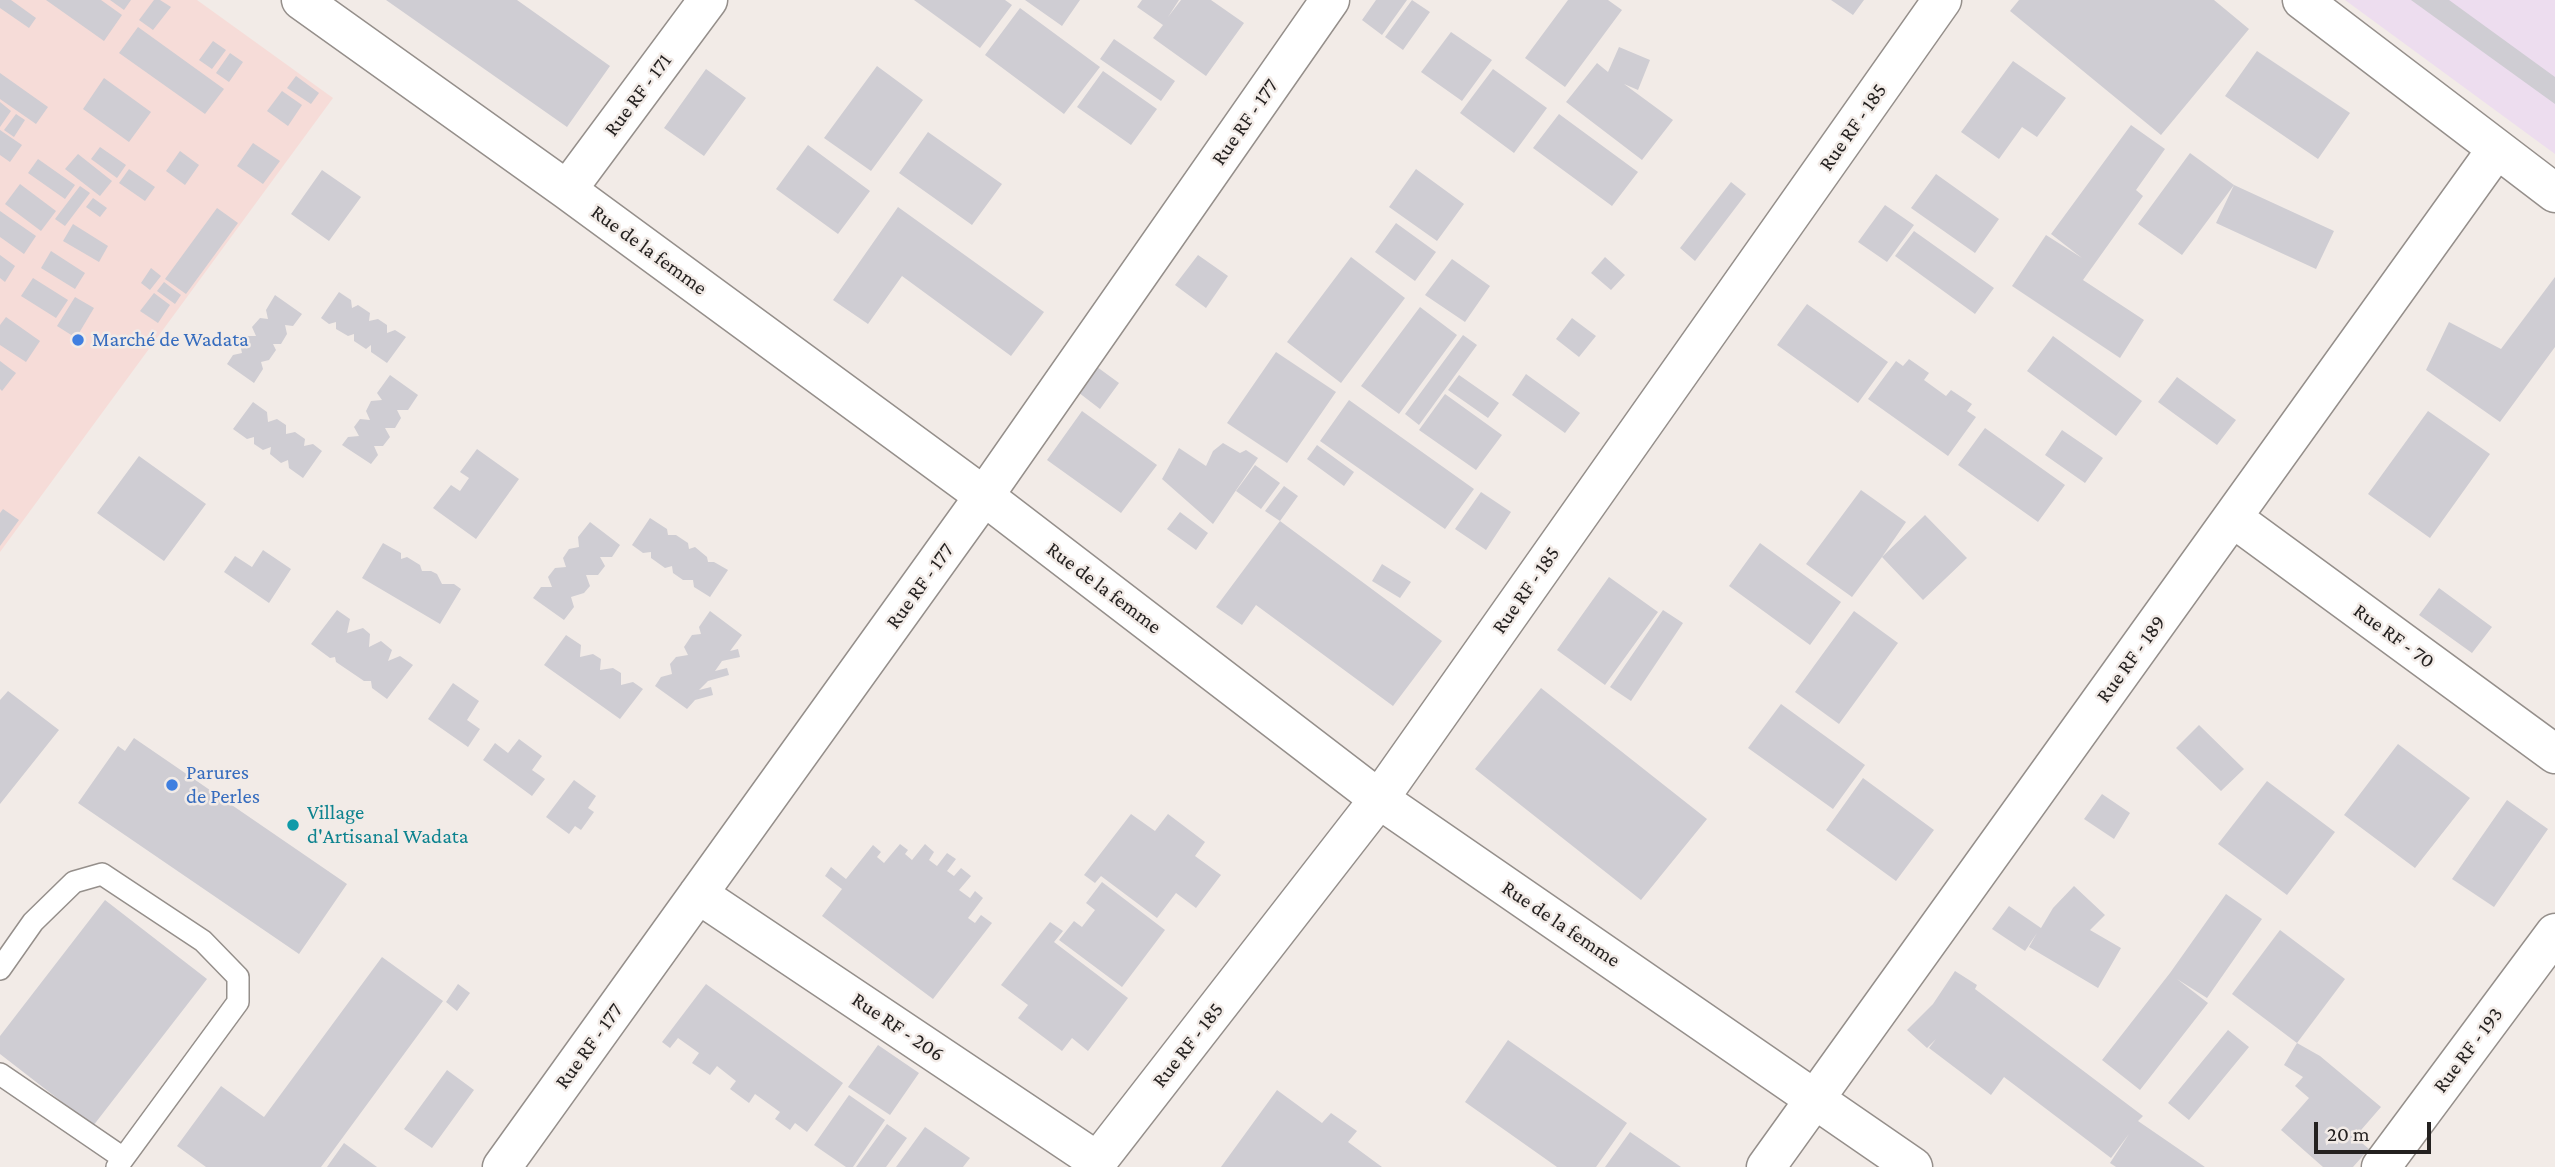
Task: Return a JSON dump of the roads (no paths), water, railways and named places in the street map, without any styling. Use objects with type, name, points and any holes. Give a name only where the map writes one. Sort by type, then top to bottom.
[{"type":"street","name":"Rue de la femme","points":[[301,0],[567,190],[984,496],[1379,799],[1913,1167]]},
{"type":"street","name":"Rue RF - 171","points":[[567,190],[708,0]]},
{"type":"street","name":"Rue RF - 177","points":[[502,1167],[984,496],[1330,0]]},
{"type":"street","name":"Rue RF - 185","points":[[1095,1164],[1379,799],[1942,0]]},
{"type":"street","points":[[2302,0],[2555,193]]},
{"type":"street","name":"Rue RF - 189","points":[[1766,1167],[2496,150]]},
{"type":"street","name":"Rue RF - 70","points":[[2233,518],[2555,754]]},
{"type":"street","name":"Rue RF - 206","points":[[698,894],[1095,1164]]},
{"type":"street","name":"Rue RF - 193","points":[[2381,1167],[2555,933]]},
{"type":"lane","points":[[0,969],[33,922],[74,881],[102,874],[203,941],[237,977],[238,1002],[120,1163],[0,1074]]},
{"type":"place","name":"Marché de Wadata","points":[[78,340]]},
{"type":"place","name":"Parures de Perles","points":[[172,785]]},
{"type":"place","name":"Village d'Artisanal Wadata","points":[[293,825]]}]
